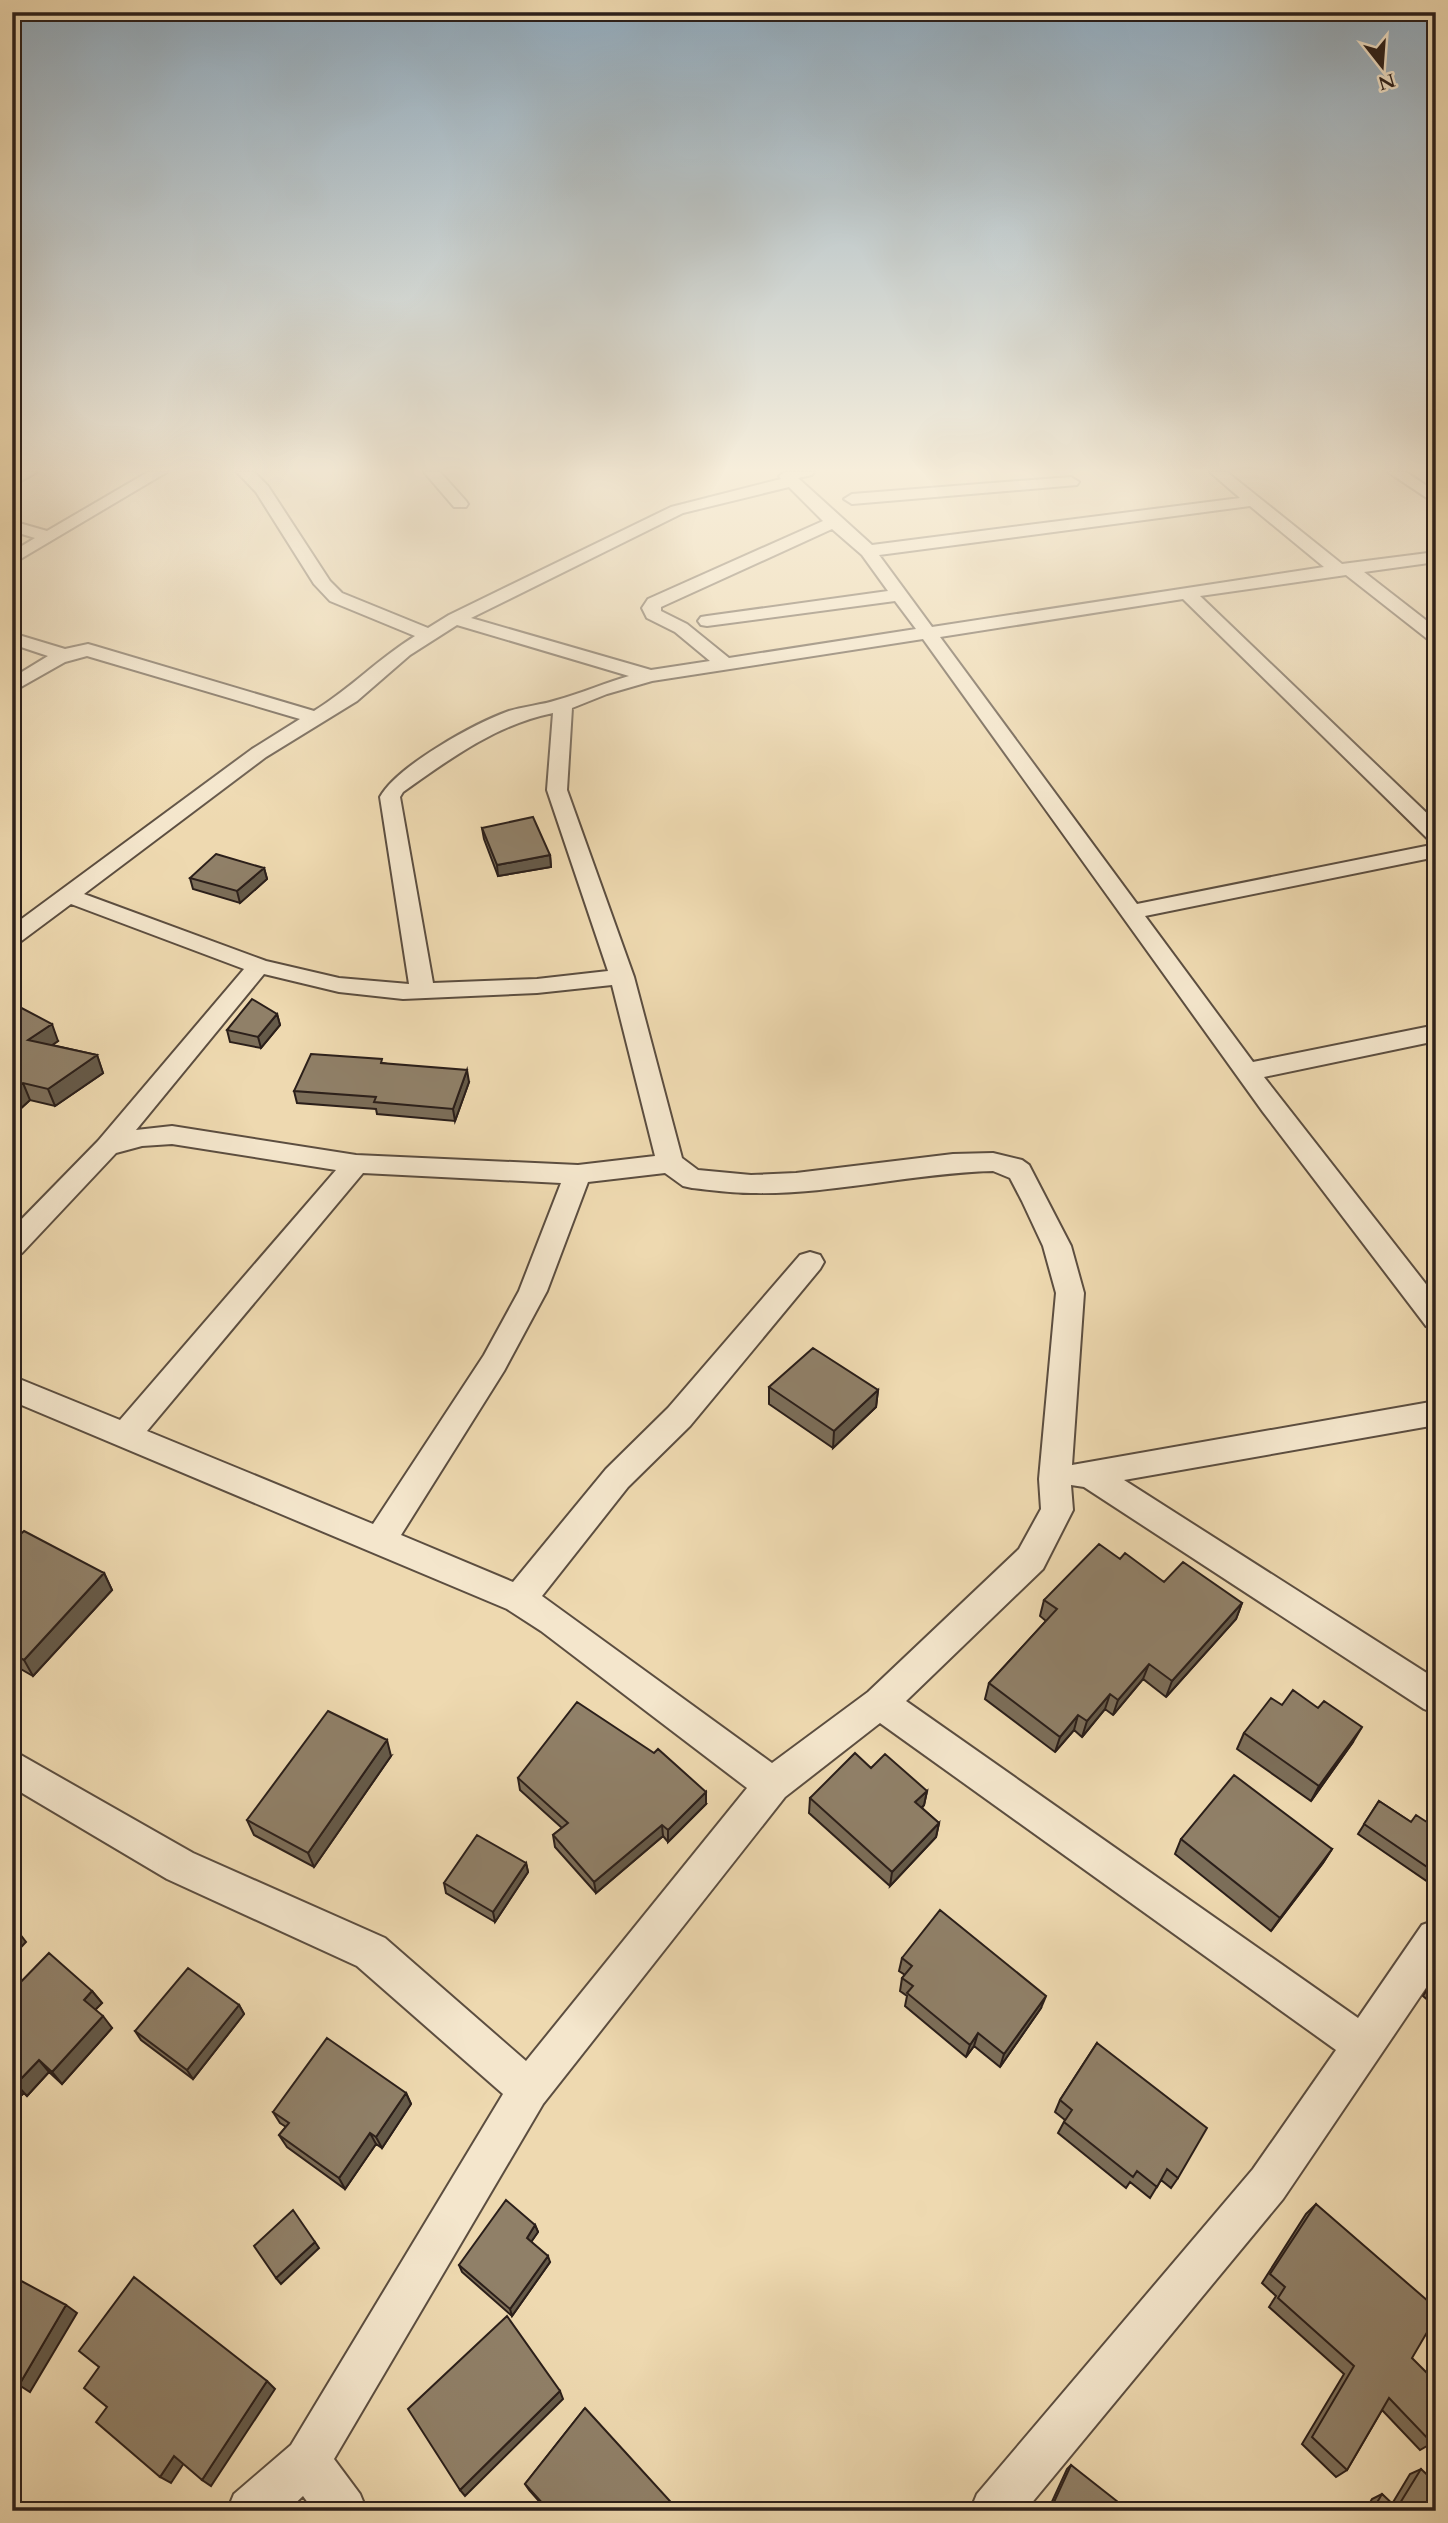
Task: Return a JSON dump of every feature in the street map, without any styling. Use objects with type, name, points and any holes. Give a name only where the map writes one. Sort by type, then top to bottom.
[{"type":"street","points":[[329,590],[336,597],[429,635]]},
{"type":"street","points":[[12,937],[259,753],[350,697],[404,650],[455,619],[515,590]]},
{"type":"street","points":[[683,590],[653,603],[653,614],[681,628],[726,665]]},
{"type":"street","points":[[897,590],[1247,1072],[1436,1318]]},
{"type":"street","points":[[422,991],[390,797],[395,788],[457,744],[520,714],[563,705],[600,690],[650,676],[1208,590]]},
{"type":"street","points":[[1371,590],[1436,637]]},
{"type":"street","points":[[1187,593],[1436,834]]},
{"type":"street","points":[[707,621],[901,595]]},
{"type":"street","points":[[455,619],[650,676]]},
{"type":"street","points":[[12,638],[64,655]]},
{"type":"street","points":[[12,686],[74,650],[88,650],[317,718]]},
{"type":"street","points":[[251,2511],[307,2461],[530,2090],[772,1786],[880,1703],[1031,1559],[1057,1510],[1055,1479],[1070,1293],[1067,1272],[1049,1226],[1020,1172],[1013,1167],[993,1162],[751,1184],[692,1179],[670,1163],[622,978],[557,790],[563,705]]},
{"type":"street","points":[[1131,912],[1436,850]]},
{"type":"street","points":[[70,896],[259,966],[338,985],[422,991],[537,986],[622,978]]},
{"type":"street","points":[[12,1246],[107,1147],[259,966]]},
{"type":"street","points":[[1247,1072],[1436,1033]]},
{"type":"street","points":[[107,1147],[142,1137],[172,1135],[356,1164],[578,1174],[670,1163]]},
{"type":"street","points":[[125,1435],[356,1164]]},
{"type":"street","points":[[380,1541],[500,1351],[533,1291],[578,1174]]},
{"type":"street","points":[[519,1599],[617,1478],[678,1417],[810,1262]]},
{"type":"street","points":[[12,1388],[519,1599],[553,1621],[772,1786]]},
{"type":"street","points":[[1055,1479],[1436,1413]]},
{"type":"street","points":[[1088,1474],[1436,1698]]},
{"type":"street","points":[[880,1703],[1363,2045]]},
{"type":"street","points":[[12,1767],[180,1866],[371,1952],[530,2090]]},
{"type":"street","points":[[994,2511],[1268,2184],[1436,1939]]},
{"type":"street","points":[[307,2461],[343,2511]]},
{"type":"building","points":[[533,817],[550,855],[497,865],[482,828]]},
{"type":"building","points":[[216,854],[264,868],[237,891],[190,878]]},
{"type":"building","points":[[252,999],[277,1014],[258,1037],[227,1030]]},
{"type":"building","points":[[12,1003],[52,1024],[28,1040],[97,1055],[48,1089],[23,1083],[12,1092]]},
{"type":"building","points":[[311,1054],[382,1059],[381,1063],[467,1070],[453,1109],[374,1102],[376,1097],[294,1091]]},
{"type":"building","points":[[813,1348],[878,1390],[834,1431],[769,1387]]},
{"type":"building","points":[[24,1531],[104,1573],[24,1660],[12,1654],[12,1542]]},
{"type":"building","points":[[1099,1544],[1120,1559],[1125,1553],[1164,1582],[1183,1562],[1242,1603],[1172,1681],[1149,1664],[1118,1700],[1110,1694],[1087,1721],[1078,1715],[1060,1737],[989,1683],[1057,1609],[1044,1600]]},
{"type":"building","points":[[1293,1690],[1318,1708],[1324,1701],[1362,1727],[1319,1786],[1244,1733],[1271,1698],[1282,1705]]},
{"type":"building","points":[[577,1702],[654,1753],[658,1749],[706,1792],[668,1830],[662,1825],[594,1882],[553,1835],[568,1823],[518,1778]]},
{"type":"building","points":[[328,1711],[387,1740],[308,1853],[247,1820]]},
{"type":"building","points":[[855,1753],[871,1768],[885,1754],[927,1791],[915,1802],[939,1823],[892,1872],[810,1798]]},
{"type":"building","points":[[1234,1775],[1332,1849],[1280,1918],[1181,1839]]},
{"type":"building","points":[[1379,1801],[1411,1822],[1416,1815],[1436,1828],[1436,1873],[1364,1824]]},
{"type":"building","points":[[477,1835],[526,1863],[493,1912],[444,1883]]},
{"type":"building","points":[[940,1910],[1046,1996],[1004,2054],[978,2033],[970,2045],[907,1993],[913,1986],[902,1978],[912,1966],[902,1958]]},
{"type":"building","points":[[49,1953],[92,1991],[84,2000],[103,2016],[52,2072],[39,2060],[16,2084],[12,2082],[12,1991]]},
{"type":"building","points":[[188,1968],[239,2005],[187,2070],[135,2031]]},
{"type":"building","points":[[327,2038],[406,2093],[376,2137],[370,2133],[339,2178],[279,2135],[289,2123],[273,2112]]},
{"type":"building","points":[[1097,2043],[1207,2128],[1178,2178],[1167,2169],[1157,2187],[1137,2171],[1133,2177],[1064,2122],[1072,2110],[1060,2100]]},
{"type":"building","points":[[506,2200],[535,2225],[527,2238],[548,2256],[510,2309],[459,2265]]},
{"type":"building","points":[[1316,2204],[1436,2308],[1436,2317],[1412,2358],[1436,2382],[1436,2438],[1432,2443],[1389,2398],[1347,2470],[1312,2437],[1354,2366],[1278,2298],[1285,2287],[1270,2274]]},
{"type":"building","points":[[293,2210],[315,2242],[276,2278],[254,2246]]},
{"type":"building","points":[[12,2276],[66,2305],[19,2385],[12,2382]]},
{"type":"building","points":[[134,2277],[267,2381],[202,2480],[174,2456],[160,2477],[96,2422],[107,2407],[84,2388],[99,2367],[79,2351]]},
{"type":"building","points":[[507,2316],[560,2391],[460,2490],[408,2409]]},
{"type":"building","points":[[585,2408],[679,2511],[541,2511],[545,2506],[525,2484]]},
{"type":"building","points":[[1071,2465],[1118,2502],[1114,2511],[1065,2511],[1054,2502]]},
{"type":"building","points":[[1421,2469],[1436,2483],[1436,2511],[1372,2511],[1382,2494],[1397,2508]]}]
